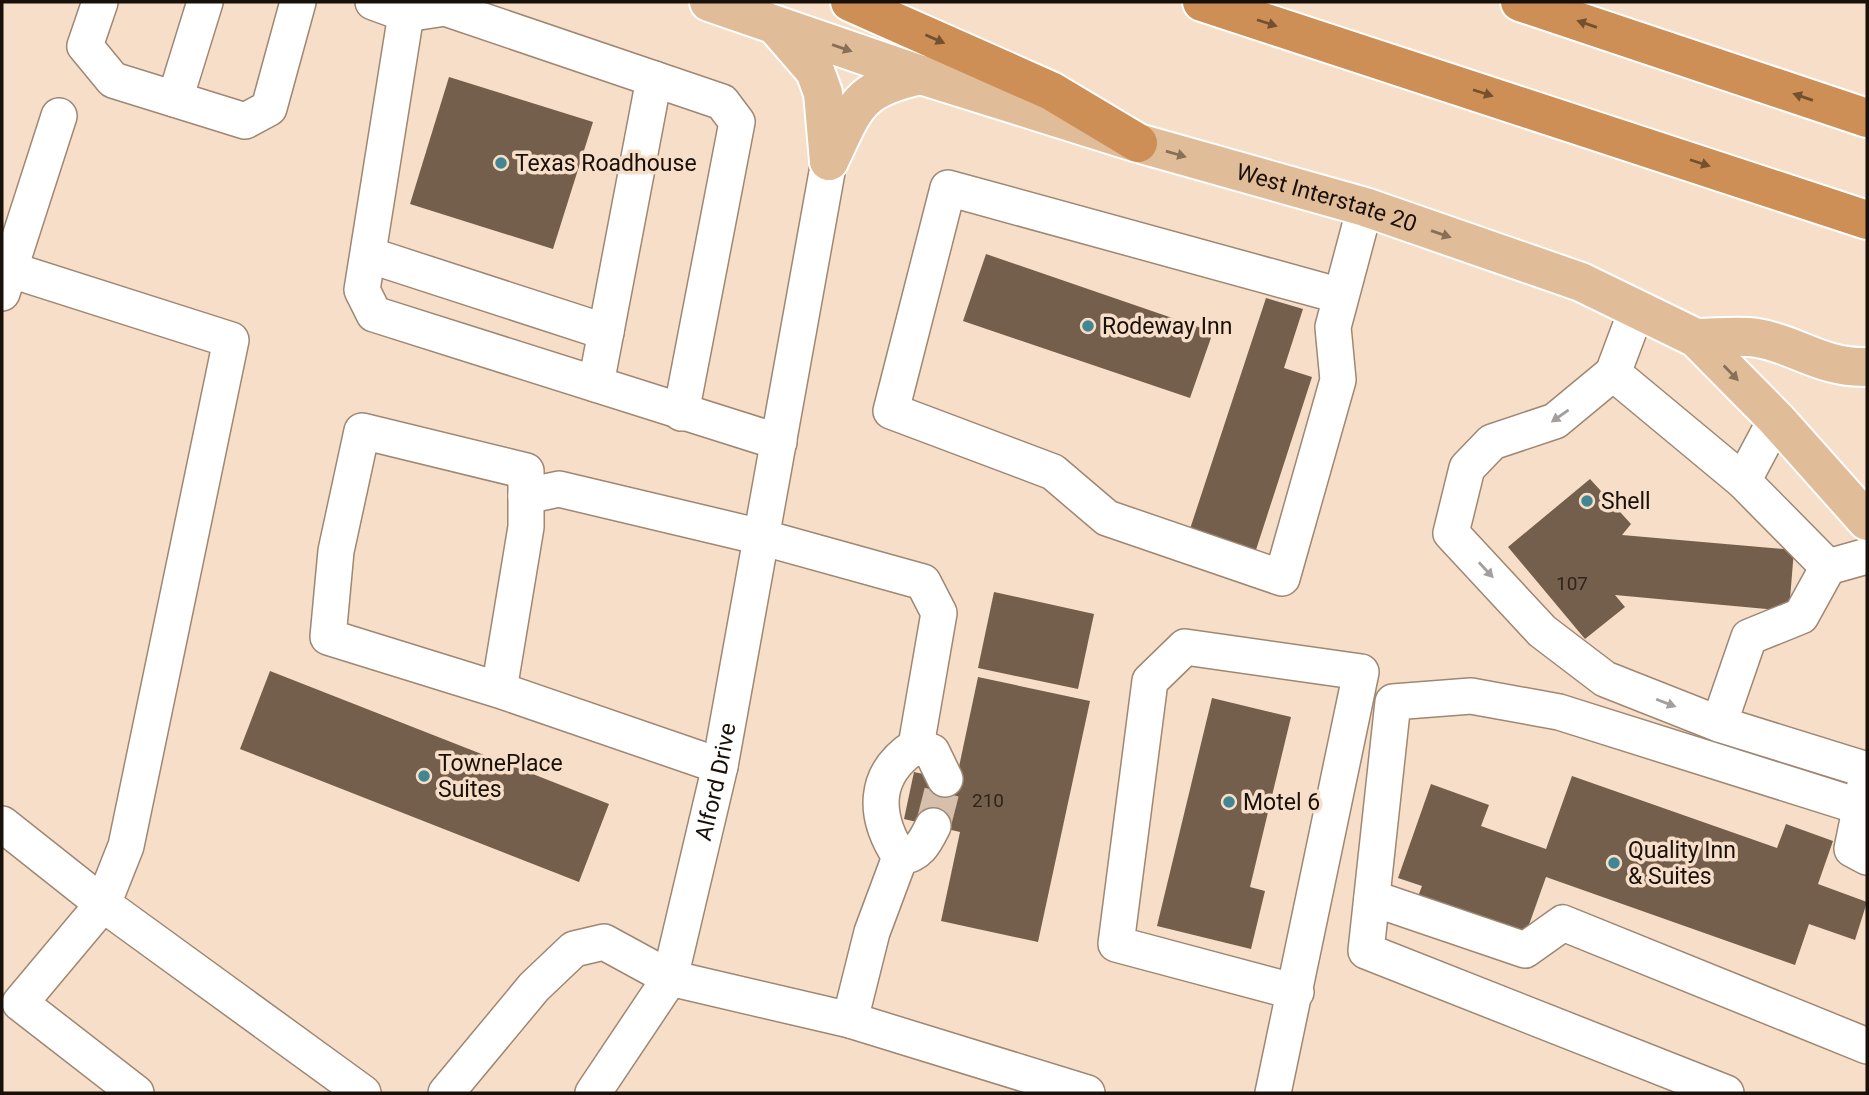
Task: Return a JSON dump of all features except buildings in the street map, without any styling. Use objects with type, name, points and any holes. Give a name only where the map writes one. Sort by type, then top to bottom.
[{"type":"highway","points":[[850,2],[1052,91],[1138,143]]},
{"type":"highway","points":[[1202,2],[1867,220]]},
{"type":"highway","points":[[1520,2],[1867,118]]},
{"type":"main road","name":"West Interstate 20","points":[[709,2],[921,75],[1138,143],[1365,207],[1581,282],[1696,338],[1776,419],[1867,521]]},
{"type":"main road","points":[[774,25],[816,71],[823,93],[829,161]]},
{"type":"main road","points":[[829,161],[857,107],[870,92],[888,82],[921,75]]},
{"type":"main road","points":[[1696,338],[1757,338],[1840,366],[1867,367]]},
{"type":"street","points":[[100,2],[85,46],[113,80],[245,121],[269,108],[298,2]]},
{"type":"street","points":[[176,99],[205,2]]},
{"type":"street","points":[[373,2],[406,14],[445,8],[722,102],[737,122],[681,413]]},
{"type":"street","points":[[406,14],[362,290],[374,314],[779,442]]},
{"type":"street","points":[[596,384],[654,79]]},
{"type":"street","points":[[59,116],[4,277],[231,340],[126,846],[103,904],[11,997],[136,1093]]},
{"type":"street","name":"Alford Drive","points":[[670,978],[720,766],[829,161]]},
{"type":"street","points":[[1342,296],[948,188],[891,411],[1053,472],[1107,518],[1282,578],[1338,380],[1333,327],[1342,296],[1365,207]]},
{"type":"street","points":[[369,255],[606,332]]},
{"type":"street","points":[[1637,309],[1613,373],[1555,421],[1492,442],[1467,468],[1451,533],[1542,631],[1605,679],[1865,784]]},
{"type":"street","points":[[1613,373],[1743,481],[1828,567]]},
{"type":"street","points":[[1743,481],[1776,419]]},
{"type":"street","points":[[499,690],[526,527],[526,471],[362,431],[336,551],[328,637],[499,690],[720,766]]},
{"type":"street","points":[[526,496],[559,489],[761,537],[923,582],[939,613],[916,746],[899,757],[883,783],[881,806],[886,836],[900,857]]},
{"type":"street","points":[[1718,724],[1749,637],[1801,616],[1828,567],[1867,556]]},
{"type":"street","points":[[1273,1093],[1296,992],[1361,672],[1185,647],[1150,681],[1116,944],[1296,992]]},
{"type":"street","points":[[1726,1093],[1366,951],[1394,702],[1471,696],[1559,712],[1865,784]]},
{"type":"street","points":[[916,746],[932,752],[945,779]]},
{"type":"street","points":[[1865,784],[1852,849],[1867,857]]},
{"type":"street","points":[[2,824],[103,904],[363,1093]]},
{"type":"street","points":[[900,857],[910,856],[923,846],[933,826]]},
{"type":"street","points":[[850,1020],[872,932],[900,857]]},
{"type":"street","points":[[1372,898],[1525,950],[1563,923],[1867,1046]]},
{"type":"street","points":[[446,1093],[534,986],[574,949],[604,942],[670,978],[850,1020],[998,1080],[1087,1093]]},
{"type":"street","points":[[593,1093],[670,978]]},
{"type":"tunnel","points":[[933,826],[945,779]]},
{"type":"place","name":"Texas Roadhouse","points":[[501,163]]},
{"type":"place","name":"Rodeway Inn","points":[[1088,326]]},
{"type":"place","name":"Shell","points":[[1587,501]]},
{"type":"place","name":"TownePlace Suites","points":[[424,776]]},
{"type":"place","name":"Motel 6","points":[[1229,802]]},
{"type":"place","name":"Quality Inn & Suites","points":[[1614,863]]}]
